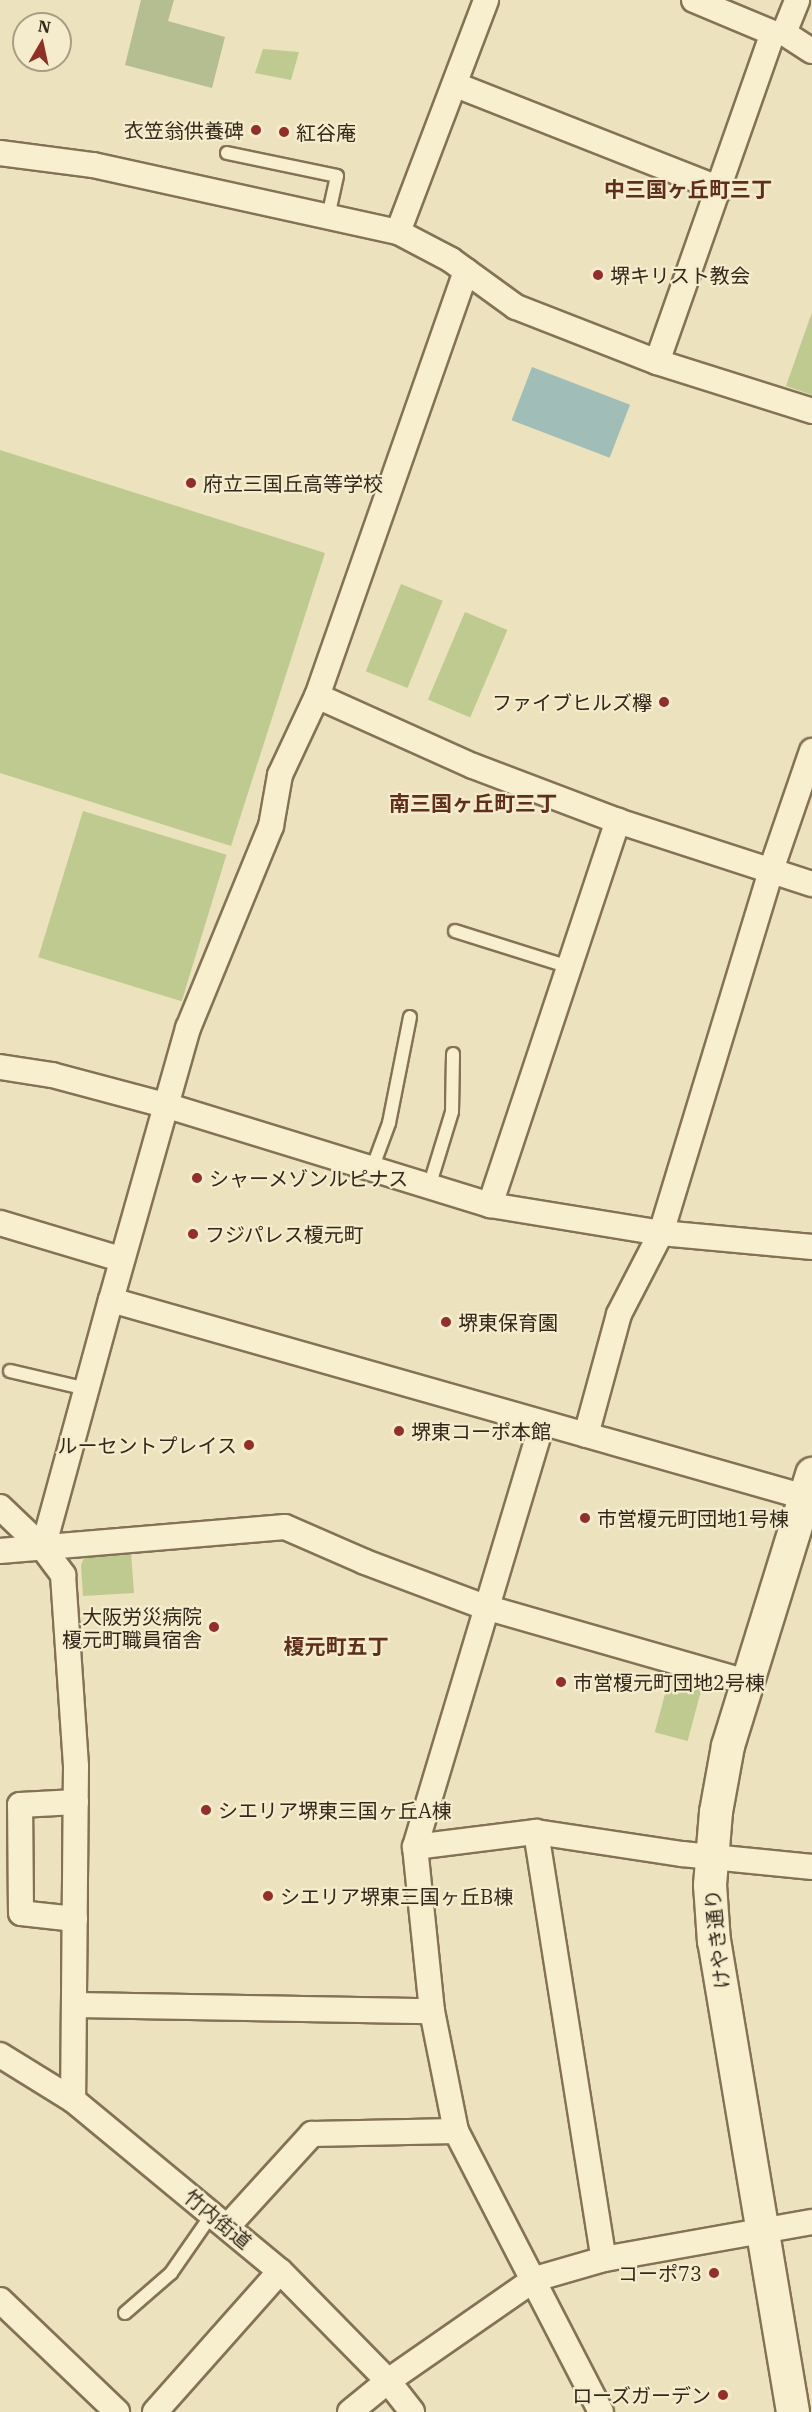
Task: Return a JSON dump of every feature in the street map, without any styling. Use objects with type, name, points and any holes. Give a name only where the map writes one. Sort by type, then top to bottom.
[{"type":"street","points":[[398,232],[456,85],[486,0]]},
{"type":"street","points":[[694,0],[779,33],[812,51]]},
{"type":"street","points":[[657,362],[779,33],[797,0]]},
{"type":"street","points":[[456,85],[720,189]]},
{"type":"street","points":[[0,153],[93,165],[398,232],[466,271],[516,307],[657,362],[812,411]]},
{"type":"street","points":[[43,1548],[111,1300],[120,1259],[188,1028],[271,826],[280,775],[317,696],[466,271]]},
{"type":"street","points":[[317,696],[473,766],[618,821],[812,884]]},
{"type":"street","points":[[586,1435],[619,1314],[661,1233],[771,870],[812,751]]},
{"type":"street","points":[[490,1206],[618,821]]},
{"type":"street","points":[[0,1067],[51,1075],[165,1105],[490,1206],[661,1233],[812,1247]]},
{"type":"street","points":[[0,1223],[120,1259]]},
{"type":"street","points":[[111,1300],[542,1424],[809,1490]]},
{"type":"street","points":[[542,1424],[485,1607],[415,1847],[432,2011],[456,2131],[535,2279],[601,2412]]},
{"type":"street","name":"けやき通り","points":[[793,2412],[714,1942],[712,1857],[728,1746],[809,1490]]},
{"type":"street","points":[[0,1507],[43,1548],[63,1575],[76,1802],[72,2100]]},
{"type":"street","points":[[0,1551],[285,1527],[365,1562],[485,1607],[747,1682]]},
{"type":"street","points":[[75,1919],[21,1913],[20,1805],[76,1802]]},
{"type":"street","points":[[415,1847],[536,1832],[712,1857],[812,1867]]},
{"type":"street","points":[[536,1832],[604,2259]]},
{"type":"street","points":[[75,2004],[432,2011]]},
{"type":"street","name":"竹内街道","points":[[0,2055],[72,2100],[280,2271],[388,2381],[412,2412]]},
{"type":"street","points":[[220,2220],[312,2134],[456,2131]]},
{"type":"street","points":[[351,2412],[388,2381],[535,2279],[604,2259],[762,2229],[812,2222]]},
{"type":"street","points":[[155,2412],[280,2271]]},
{"type":"street","points":[[0,2300],[117,2412]]},
{"type":"lane","points":[[227,153],[337,176],[328,217]]},
{"type":"lane","points":[[454,931],[569,968]]},
{"type":"lane","points":[[372,1169],[389,1123],[410,1017]]},
{"type":"lane","points":[[429,1187],[452,1112],[453,1054]]},
{"type":"lane","points":[[10,1371],[87,1389]]},
{"type":"lane","points":[[126,2313],[171,2273],[220,2220]]},
{"type":"green space","points":[[141,0],[174,0],[168,21],[225,37],[212,88],[125,65]]},
{"type":"green space","points":[[263,49],[299,52],[291,80],[255,73]]},
{"type":"green space","points":[[812,312],[812,395],[786,386]]},
{"type":"green space","points":[[0,450],[325,553],[231,846],[0,773]]},
{"type":"green space","points":[[401,584],[443,601],[408,688],[366,671]]},
{"type":"green space","points":[[465,612],[507,630],[470,717],[428,699]]},
{"type":"green space","points":[[83,811],[226,855],[182,1001],[38,957]]},
{"type":"green space","points":[[131,1553],[134,1593],[83,1596],[81,1565],[85,1556]]},
{"type":"green space","points":[[669,1679],[702,1688],[688,1741],[655,1732]]},
{"type":"water","points":[[532,367],[630,405],[610,458],[512,420]]},
{"type":"place","name":"衣笠翁供養碑","points":[[256,130]]},
{"type":"place","name":"紅谷庵","points":[[284,132]]},
{"type":"place","name":"堺キリスト教会","points":[[598,275]]},
{"type":"place","name":"府立三国丘高等学校","points":[[191,483]]},
{"type":"place","name":"ファイブヒルズ欅","points":[[664,702]]},
{"type":"place","name":"シャーメゾンルピナス","points":[[197,1178]]},
{"type":"place","name":"フジパレス榎元町","points":[[193,1234]]},
{"type":"place","name":"堺東保育園","points":[[446,1322]]},
{"type":"place","name":"堺東コーポ本館","points":[[399,1431]]},
{"type":"place","name":"ルーセントプレイス","points":[[249,1445]]},
{"type":"place","name":"市営榎元町団地1号棟","points":[[585,1518]]},
{"type":"place","name":"大阪労災病院 榎元町職員宿舎","points":[[214,1627]]},
{"type":"place","name":"市営榎元町団地2号棟","points":[[561,1682]]},
{"type":"place","name":"シエリア堺東三国ヶ丘A棟","points":[[206,1810]]},
{"type":"place","name":"シエリア堺東三国ヶ丘B棟","points":[[268,1896]]},
{"type":"place","name":"コーポ73","points":[[714,2273]]},
{"type":"place","name":"ローズガーデン","points":[[723,2395]]},
{"type":"district","name":"中三国ヶ丘町三丁","points":[[688,189]]},
{"type":"district","name":"南三国ヶ丘町三丁","points":[[473,803]]},
{"type":"district","name":"榎元町五丁","points":[[336,1646]]}]
